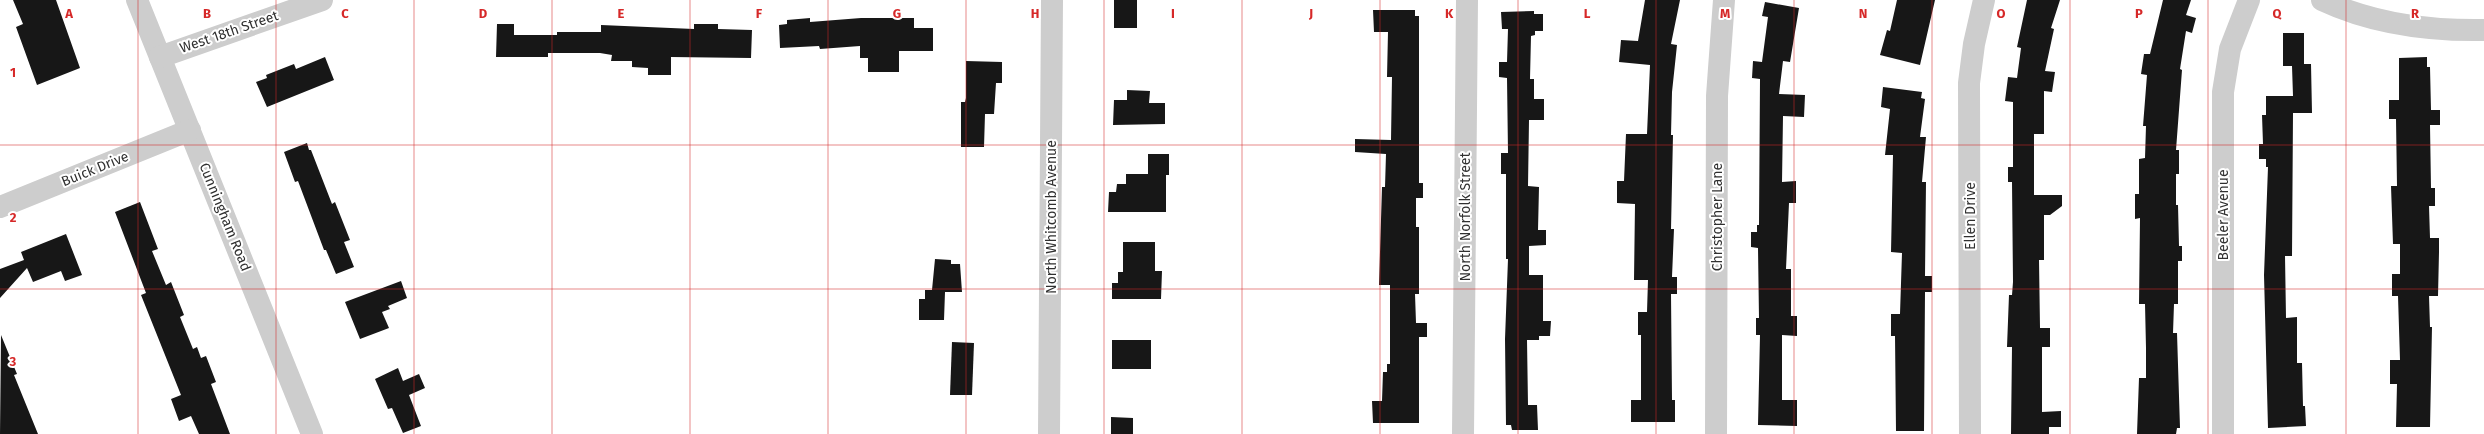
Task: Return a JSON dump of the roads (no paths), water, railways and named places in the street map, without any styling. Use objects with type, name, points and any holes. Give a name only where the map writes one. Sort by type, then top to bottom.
[{"type":"street","name":"Cunningham Road","points":[[137,0],[312,434]]},
{"type":"street","name":"West 18th Street","points":[[160,57],[322,0]]},
{"type":"street","name":"North Whitcomb Avenue","points":[[1050,434],[1052,0]]},
{"type":"street","name":"North Norfolk Street","points":[[1463,434],[1467,0]]},
{"type":"street","name":"Christopher Lane","points":[[1716,434],[1717,78],[1724,0]]},
{"type":"street","name":"Ellen Drive","points":[[1970,434],[1970,83],[1974,44],[1984,0]]},
{"type":"street","name":"Beeler Avenue","points":[[2222,434],[2223,92],[2227,61],[2249,0]]},
{"type":"street","points":[[2322,0],[2368,17],[2400,24],[2448,30],[2484,30]]},
{"type":"street","name":"Buick Drive","points":[[0,207],[190,130]]}]
